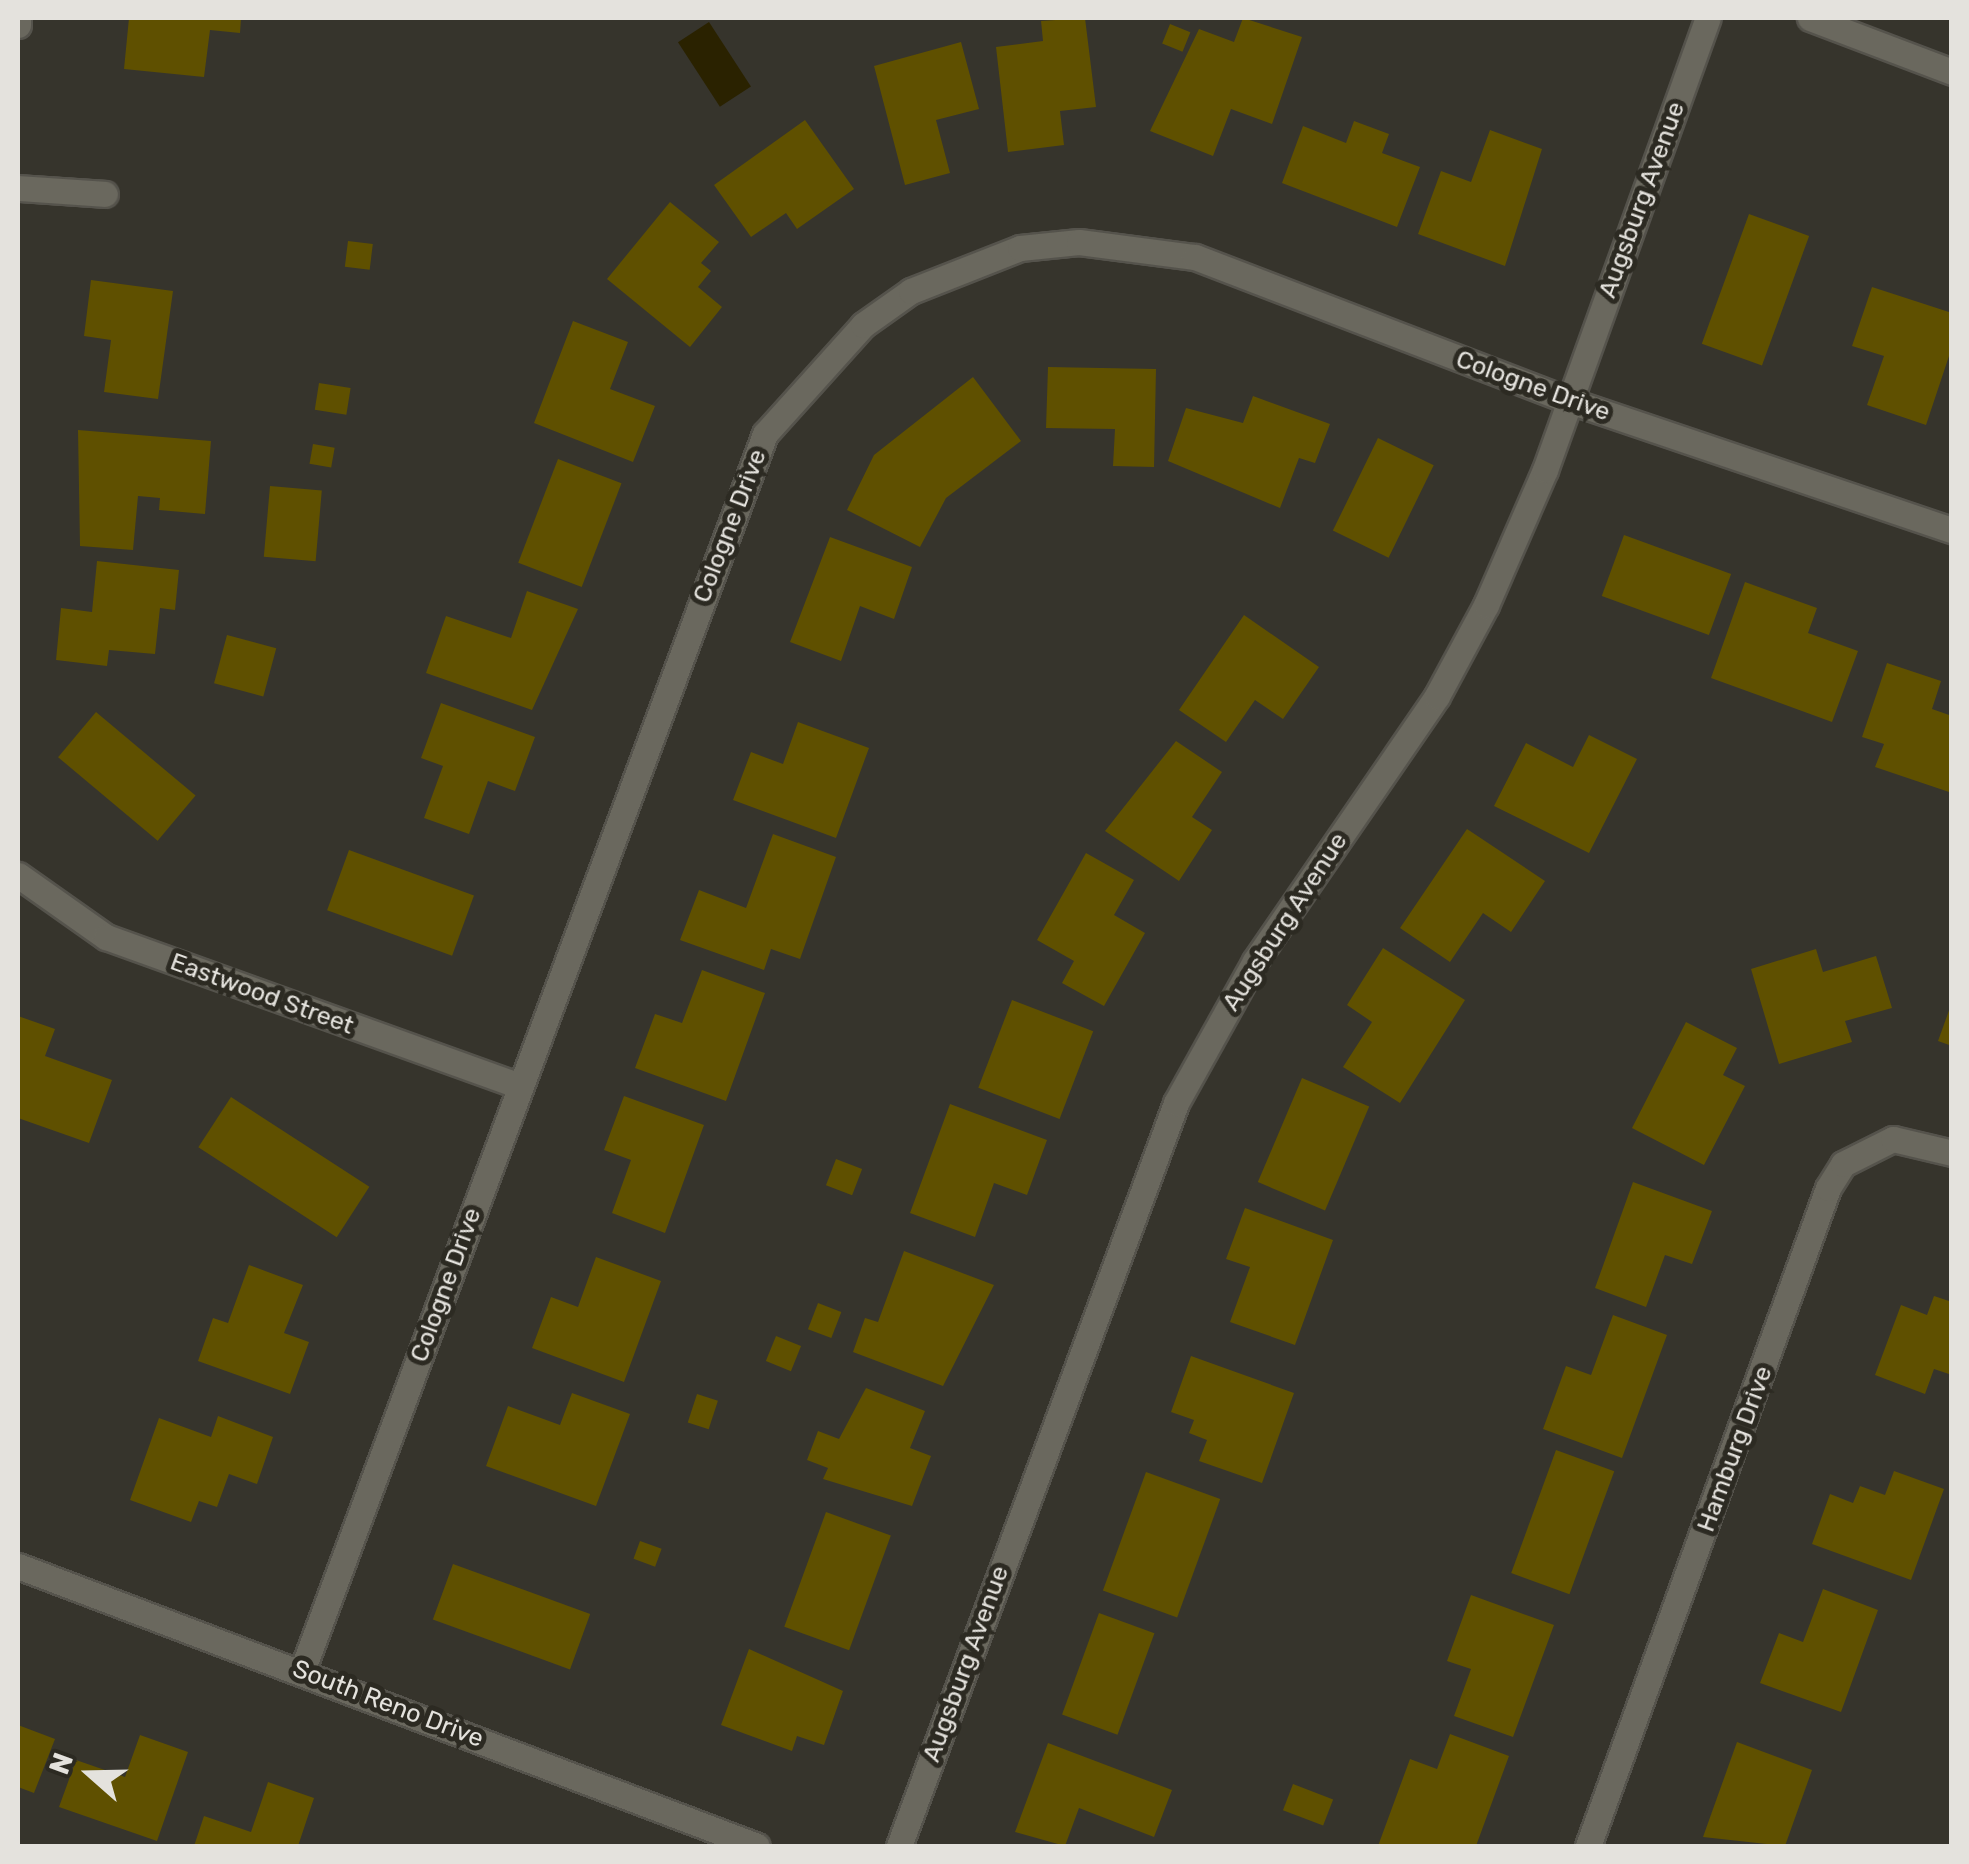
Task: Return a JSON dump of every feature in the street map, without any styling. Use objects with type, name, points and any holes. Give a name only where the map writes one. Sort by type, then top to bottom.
[{"type":"street","points":[[18,18],[18,25]]},
{"type":"street","name":"Augsburg Avenue","points":[[899,1846],[1176,1103],[1255,962],[1437,696],[1486,606],[1570,401],[1708,18]]},
{"type":"street","points":[[1810,18],[1952,72]]},
{"type":"street","points":[[18,188],[106,194]]},
{"type":"street","name":"Cologne Drive","points":[[302,1671],[765,434],[863,325],[911,291],[1020,248],[1138,245],[1196,257],[1570,401],[1952,530]]},
{"type":"street","name":"Eastwood Street","points":[[18,876],[106,937],[520,1086]]},
{"type":"street","name":"Hamburg Drive","points":[[1588,1846],[1828,1188],[1843,1164],[1893,1140],[1952,1153]]},
{"type":"street","name":"South Reno Drive","points":[[18,1566],[757,1846]]},
{"type":"shaded area","points":[[709,22],[751,87],[720,107],[678,42]]},
{"type":"building","points":[[129,18],[241,18],[240,33],[210,30],[204,77],[124,69]]},
{"type":"building","points":[[1085,18],[1096,107],[1060,111],[1064,145],[1008,152],[996,47],[1043,41],[1041,21]]},
{"type":"building","points":[[1243,18],[1302,37],[1272,124],[1231,109],[1213,156],[1150,131],[1199,29],[1234,42]]},
{"type":"building","points":[[1170,24],[1190,32],[1183,52],[1162,43]]},
{"type":"building","points":[[961,42],[979,109],[936,120],[950,173],[905,185],[874,66]]},
{"type":"building","points":[[805,120],[854,189],[797,229],[786,213],[751,237],[714,185]]},
{"type":"building","points":[[1354,121],[1389,134],[1382,153],[1420,167],[1397,227],[1282,183],[1303,126],[1346,143]]},
{"type":"building","points":[[1490,130],[1542,149],[1505,266],[1418,234],[1441,171],[1471,182]]},
{"type":"building","points":[[670,202],[719,242],[701,263],[711,271],[698,287],[722,307],[690,347],[607,279]]},
{"type":"building","points":[[1749,214],[1809,236],[1762,366],[1702,344]]},
{"type":"building","points":[[348,241],[373,244],[370,270],[345,267]]},
{"type":"building","points":[[91,280],[173,291],[158,399],[104,392],[111,340],[84,336]]},
{"type":"building","points":[[1872,287],[1952,313],[1952,347],[1926,425],[1867,405],[1884,356],[1852,346]]},
{"type":"building","points":[[573,321],[628,342],[610,389],[655,406],[633,462],[534,423]]},
{"type":"building","points":[[1048,367],[1156,369],[1154,467],[1113,466],[1115,429],[1046,428]]},
{"type":"building","points":[[973,377],[1021,441],[946,498],[920,547],[847,510],[874,455]]},
{"type":"building","points":[[319,383],[351,388],[346,415],[315,410]]},
{"type":"building","points":[[1253,396],[1330,424],[1315,463],[1299,458],[1280,508],[1168,461],[1186,408],[1243,423]]},
{"type":"building","points":[[78,430],[211,441],[205,514],[159,510],[160,498],[138,496],[133,550],[80,546]]},
{"type":"building","points":[[1378,438],[1434,465],[1389,558],[1333,531]]},
{"type":"building","points":[[313,444],[335,448],[331,468],[310,464]]},
{"type":"building","points":[[558,459],[621,483],[582,587],[518,563]]},
{"type":"building","points":[[270,486],[322,491],[316,561],[264,557]]},
{"type":"building","points":[[1624,535],[1731,574],[1709,635],[1602,596]]},
{"type":"building","points":[[830,537],[912,567],[894,619],[860,606],[841,661],[790,642]]},
{"type":"building","points":[[97,561],[179,570],[175,610],[160,608],[155,654],[109,650],[107,666],[56,660],[61,608],[92,612]]},
{"type":"building","points":[[1745,582],[1817,608],[1808,633],[1858,651],[1832,722],[1711,678]]},
{"type":"building","points":[[527,591],[578,609],[532,710],[426,673],[446,616],[511,638]]},
{"type":"building","points":[[1244,615],[1319,667],[1283,719],[1255,700],[1226,742],[1179,710]]},
{"type":"building","points":[[227,635],[276,648],[263,696],[214,683]]},
{"type":"building","points":[[1887,663],[1941,681],[1932,709],[1952,716],[1952,793],[1875,767],[1884,744],[1862,737]]},
{"type":"building","points":[[441,703],[535,737],[515,791],[488,781],[469,834],[424,818],[443,766],[421,758]]},
{"type":"building","points":[[96,712],[196,796],[158,841],[58,757]]},
{"type":"building","points":[[798,722],[869,748],[836,838],[733,800],[751,752],[783,764]]},
{"type":"building","points":[[1589,735],[1637,759],[1589,853],[1494,806],[1526,743],[1573,767]]},
{"type":"building","points":[[1176,741],[1222,772],[1192,817],[1212,830],[1179,881],[1105,831]]},
{"type":"building","points":[[1467,829],[1545,881],[1511,932],[1483,913],[1450,962],[1400,928]]},
{"type":"building","points":[[773,834],[836,857],[800,959],[771,949],[764,970],[680,940],[699,890],[746,908]]},
{"type":"building","points":[[349,850],[474,895],[452,956],[327,910]]},
{"type":"building","points":[[1086,853],[1134,880],[1114,915],[1145,933],[1104,1006],[1062,983],[1074,961],[1037,940]]},
{"type":"building","points":[[1383,948],[1465,1000],[1400,1103],[1343,1067],[1372,1022],[1347,1005]]},
{"type":"building","points":[[1816,949],[1823,972],[1876,956],[1892,1008],[1845,1021],[1852,1042],[1779,1064],[1751,969]]},
{"type":"building","points":[[702,970],[765,993],[726,1101],[635,1068],[655,1014],[682,1023]]},
{"type":"building","points":[[1012,1000],[1093,1031],[1060,1119],[978,1088]]},
{"type":"building","points":[[1952,1005],[1952,1046],[1938,1041]]},
{"type":"building","points":[[18,1016],[55,1029],[45,1056],[112,1080],[89,1143],[18,1118]]},
{"type":"building","points":[[1686,1022],[1737,1048],[1723,1075],[1745,1086],[1704,1165],[1632,1128]]},
{"type":"building","points":[[1302,1078],[1369,1107],[1325,1211],[1258,1182]]},
{"type":"building","points":[[624,1096],[704,1125],[665,1233],[612,1213],[631,1160],[604,1150]]},
{"type":"building","points":[[231,1097],[369,1187],[337,1237],[198,1147]]},
{"type":"building","points":[[950,1104],[1047,1140],[1027,1195],[994,1183],[975,1237],[910,1213]]},
{"type":"building","points":[[836,1159],[862,1169],[852,1195],[826,1185]]},
{"type":"building","points":[[1633,1182],[1712,1211],[1692,1264],[1665,1255],[1646,1307],[1595,1288]]},
{"type":"building","points":[[1245,1208],[1333,1240],[1295,1345],[1230,1322],[1250,1267],[1226,1259]]},
{"type":"building","points":[[904,1251],[994,1285],[943,1386],[853,1352],[865,1318],[878,1322]]},
{"type":"building","points":[[596,1257],[661,1281],[624,1382],[532,1348],[551,1297],[578,1307]]},
{"type":"building","points":[[249,1265],[303,1285],[284,1333],[309,1342],[290,1394],[198,1361],[213,1318],[228,1323]]},
{"type":"building","points":[[1934,1296],[1952,1302],[1952,1375],[1934,1369],[1925,1394],[1875,1375],[1901,1305],[1927,1315]]},
{"type":"building","points":[[818,1303],[841,1312],[831,1338],[808,1329]]},
{"type":"building","points":[[1613,1315],[1667,1335],[1622,1458],[1543,1429],[1566,1366],[1591,1375]]},
{"type":"building","points":[[776,1336],[801,1346],[791,1371],[766,1361]]},
{"type":"building","points":[[1191,1356],[1294,1393],[1262,1483],[1199,1461],[1207,1440],[1189,1433],[1194,1420],[1171,1412]]},
{"type":"building","points":[[866,1388],[925,1411],[910,1448],[931,1456],[912,1506],[823,1479],[828,1468],[807,1460],[818,1431],[839,1439]]},
{"type":"building","points":[[572,1393],[630,1414],[596,1506],[486,1466],[508,1406],[560,1425]]},
{"type":"building","points":[[697,1394],[718,1401],[709,1429],[688,1423]]},
{"type":"building","points":[[218,1416],[273,1437],[257,1484],[229,1474],[217,1507],[199,1501],[191,1522],[130,1500],[159,1418],[211,1437]]},
{"type":"building","points":[[1556,1450],[1614,1471],[1569,1594],[1511,1573]]},
{"type":"building","points":[[1894,1471],[1944,1489],[1911,1580],[1812,1544],[1830,1494],[1853,1503],[1860,1486],[1885,1495]]},
{"type":"building","points":[[1146,1472],[1220,1499],[1177,1617],[1103,1590]]},
{"type":"building","points":[[826,1512],[891,1536],[849,1650],[784,1627]]},
{"type":"building","points":[[640,1541],[662,1549],[655,1567],[634,1559]]},
{"type":"building","points":[[453,1564],[590,1614],[570,1669],[433,1619]]},
{"type":"building","points":[[1823,1589],[1878,1610],[1841,1712],[1760,1683],[1779,1633],[1803,1642]]},
{"type":"building","points":[[1471,1595],[1554,1625],[1513,1737],[1454,1716],[1471,1669],[1447,1661]]},
{"type":"building","points":[[1099,1613],[1154,1633],[1118,1735],[1062,1714]]},
{"type":"building","points":[[749,1649],[843,1691],[824,1745],[797,1736],[792,1751],[721,1725]]},
{"type":"building","points":[[18,1725],[55,1739],[34,1793],[18,1787]]},
{"type":"building","points":[[1450,1734],[1509,1756],[1476,1846],[1378,1846],[1410,1759],[1437,1769]]},
{"type":"building","points":[[140,1735],[188,1752],[157,1841],[59,1807],[76,1760],[125,1777]]},
{"type":"building","points":[[1737,1742],[1812,1770],[1785,1846],[1703,1837]]},
{"type":"building","points":[[1048,1743],[1172,1790],[1154,1837],[1079,1808],[1065,1846],[1015,1832]]},
{"type":"building","points":[[268,1782],[314,1798],[298,1846],[194,1846],[204,1816],[251,1832]]},
{"type":"building","points":[[1293,1784],[1333,1799],[1323,1826],[1283,1810]]}]
